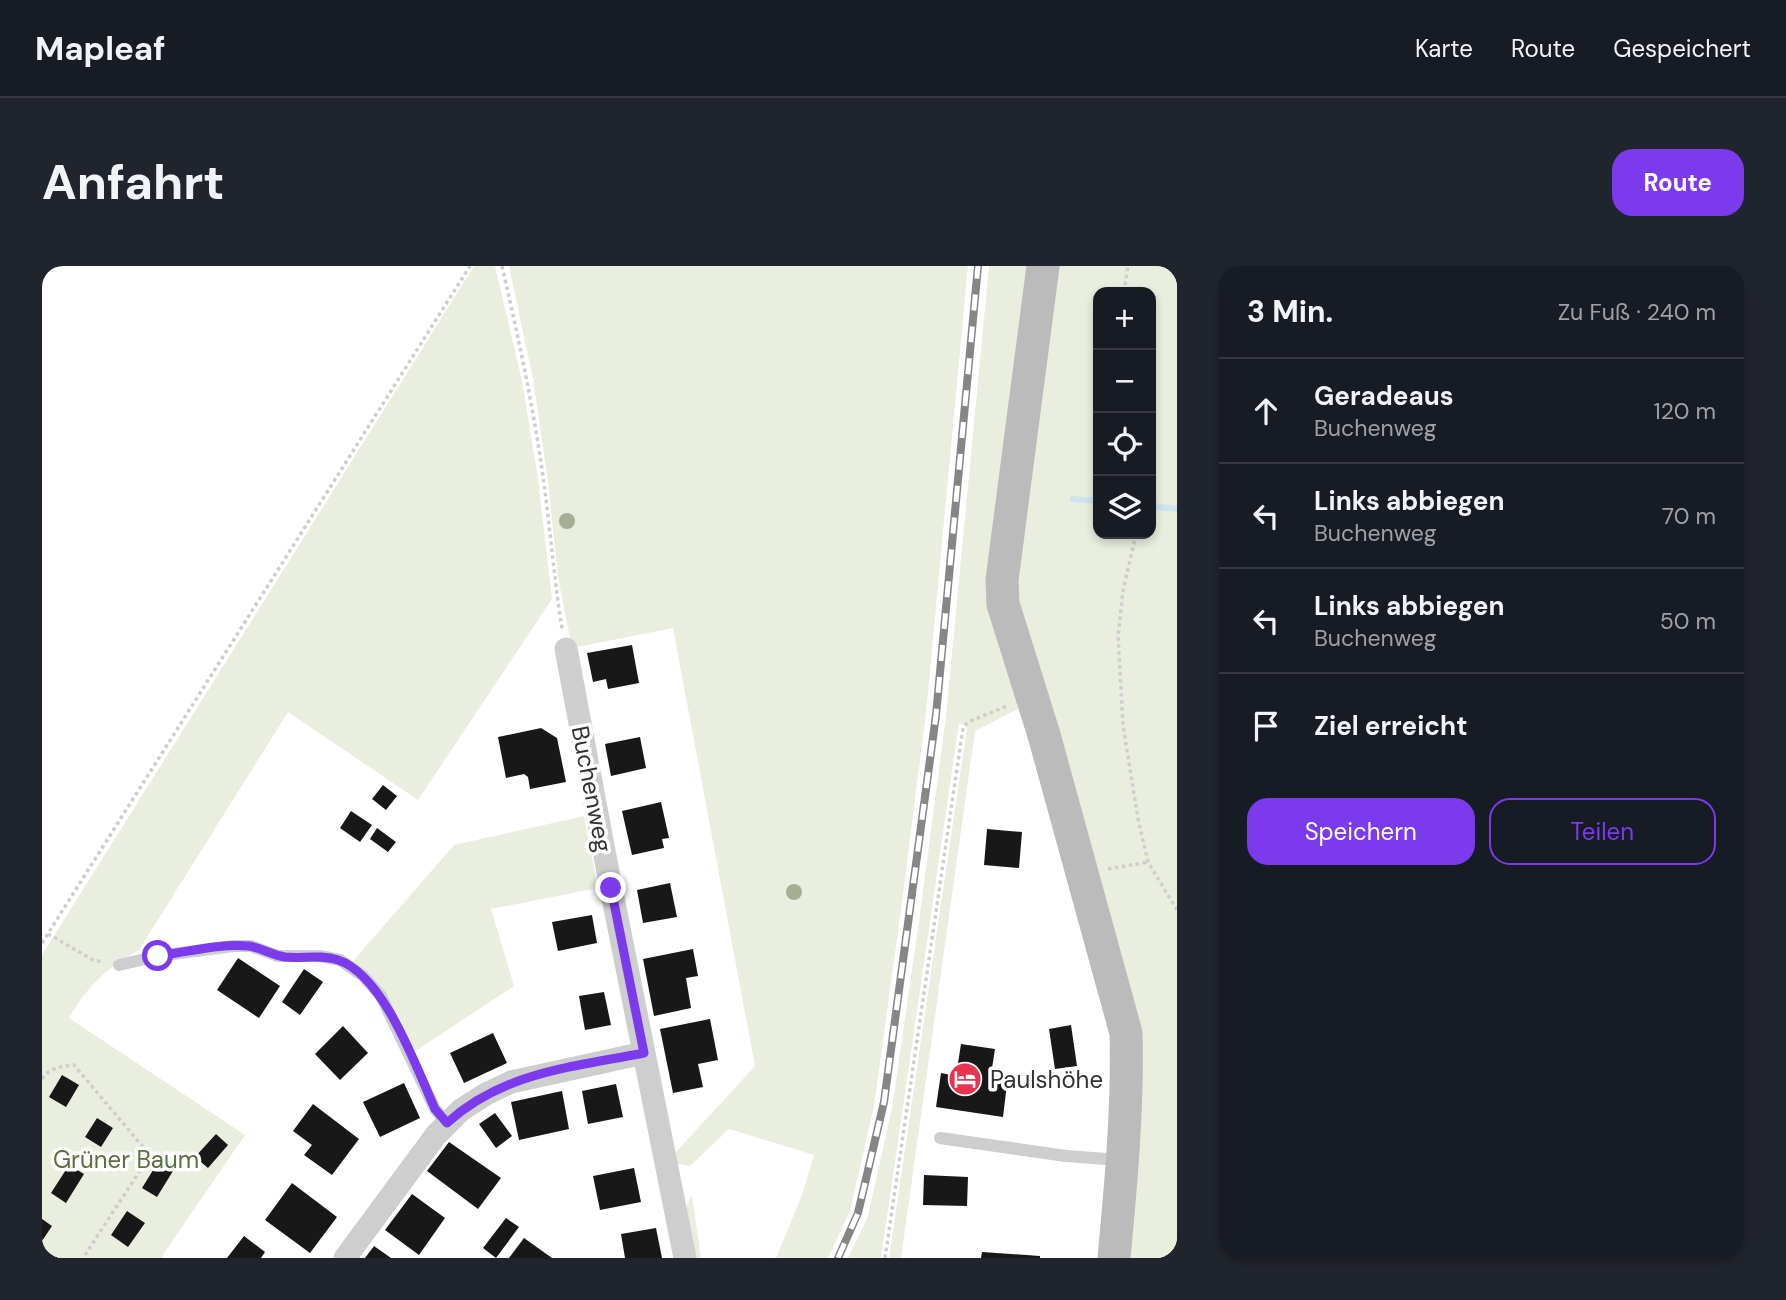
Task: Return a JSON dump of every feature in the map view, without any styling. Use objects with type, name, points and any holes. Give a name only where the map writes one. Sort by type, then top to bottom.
[{"type":"street","points":[[1043,266],[1002,580],[1003,604],[1044,735],[1126,1033],[1124,1160],[1114,1258]]},
{"type":"street","name":"Buchenweg","points":[[566,649],[608,875],[685,1258]]},
{"type":"street","points":[[345,1258],[447,1123],[486,1094],[511,1082],[644,1053]]},
{"type":"lane","points":[[119,965],[158,956],[233,946],[251,946],[278,956],[320,956],[340,960],[363,976],[381,996],[435,1109],[447,1123]]},
{"type":"lane","points":[[940,1138],[1066,1156],[1124,1160]]},
{"type":"path","points":[[42,943],[470,266]]},
{"type":"path","points":[[502,266],[527,380],[541,463],[554,580],[566,649]]},
{"type":"path","points":[[1125,287],[1128,266]]},
{"type":"path","points":[[1135,539],[1123,591],[1118,636],[1123,725],[1138,819],[1148,862],[1177,910]]},
{"type":"path","points":[[885,1258],[963,728],[968,722],[1032,695]]},
{"type":"path","points":[[1082,873],[1148,862]]},
{"type":"path","points":[[47,934],[93,960],[119,965]]},
{"type":"path","points":[[42,1079],[45,1074],[58,1067],[74,1065],[143,1147],[145,1163],[83,1258]]},
{"type":"green space","name":"Grüner Baum","points":[[474,266],[495,266],[522,381],[538,479],[552,599],[418,800],[288,712],[139,950],[98,979],[69,1018],[245,1135],[162,1256],[164,1258],[42,1258],[42,955]]},
{"type":"green space","points":[[509,266],[968,266],[926,713],[874,1106],[850,1211],[828,1258],[776,1258],[802,1195],[814,1155],[729,1129],[690,1166],[677,1164],[675,1153],[755,1066],[673,628],[572,648],[558,578],[533,379]]},
{"type":"green space","points":[[989,266],[1036,266],[994,579],[1028,704],[975,731],[901,1258],[889,1258],[967,727],[959,723],[881,1258],[848,1258],[868,1216],[892,1108],[920,914],[946,716]]},
{"type":"green space","points":[[1051,266],[1177,266],[1177,1258],[1122,1258],[1137,1084],[1011,605]]},
{"type":"green space","points":[[584,816],[598,888],[491,909],[514,986],[414,1052],[368,975],[353,961],[454,845]]},
{"type":"green space","points":[[692,1195],[701,1258],[694,1258],[685,1209]]},
{"type":"building","points":[[632,645],[639,683],[608,689],[606,679],[593,682],[587,653]]},
{"type":"building","points":[[541,728],[557,738],[566,782],[530,789],[528,777],[524,774],[506,778],[498,737]]},
{"type":"building","points":[[640,737],[646,768],[611,776],[605,744]]},
{"type":"building","points":[[383,785],[397,796],[386,810],[372,799]]},
{"type":"building","points":[[661,802],[669,838],[662,839],[664,848],[632,855],[622,811]]},
{"type":"building","points":[[351,811],[372,825],[360,842],[340,828]]},
{"type":"building","points":[[377,828],[396,842],[388,852],[370,839]]},
{"type":"building","points":[[987,829],[1022,832],[1019,868],[984,865]]},
{"type":"building","points":[[670,883],[677,917],[643,923],[637,890]]},
{"type":"building","points":[[592,915],[597,943],[558,951],[552,922]]},
{"type":"building","points":[[693,949],[698,976],[686,978],[691,1008],[654,1016],[643,959]]},
{"type":"building","points":[[238,958],[280,986],[259,1018],[217,990]]},
{"type":"building","points":[[304,969],[323,982],[300,1015],[282,1002]]},
{"type":"building","points":[[604,992],[611,1025],[585,1030],[579,996]]},
{"type":"building","points":[[710,1019],[718,1060],[698,1064],[703,1087],[673,1093],[660,1029]]},
{"type":"building","points":[[1071,1025],[1077,1066],[1055,1069],[1049,1029]]},
{"type":"building","points":[[343,1026],[368,1053],[340,1080],[315,1054]]},
{"type":"building","points":[[493,1033],[507,1063],[464,1083],[450,1053]]},
{"type":"building","name":"Paulshöhe","points":[[961,1044],[995,1049],[990,1081],[1007,1084],[1003,1117],[936,1107],[941,1073],[956,1076]]},
{"type":"building","points":[[62,1075],[79,1085],[66,1107],[49,1097]]},
{"type":"building","points":[[404,1083],[420,1118],[380,1137],[363,1102]]},
{"type":"building","points":[[616,1084],[623,1117],[588,1124],[582,1091]]},
{"type":"building","points":[[562,1091],[569,1129],[519,1140],[511,1102]]},
{"type":"building","points":[[313,1104],[359,1139],[332,1175],[304,1155],[312,1145],[293,1131]]},
{"type":"building","points":[[495,1113],[512,1136],[496,1148],[479,1124]]},
{"type":"building","points":[[97,1118],[113,1128],[101,1147],[85,1137]]},
{"type":"building","points":[[216,1134],[228,1145],[208,1168],[195,1157]]},
{"type":"building","points":[[449,1142],[501,1178],[478,1209],[427,1171]]},
{"type":"building","points":[[158,1162],[173,1171],[157,1197],[142,1188]]},
{"type":"building","points":[[69,1165],[84,1174],[66,1203],[51,1193]]},
{"type":"building","points":[[634,1168],[641,1202],[600,1210],[593,1176]]},
{"type":"building","points":[[924,1175],[968,1177],[967,1206],[923,1205]]},
{"type":"building","points":[[292,1183],[337,1217],[310,1253],[265,1220]]},
{"type":"building","points":[[412,1194],[445,1218],[419,1255],[385,1230]]},
{"type":"building","points":[[127,1211],[145,1223],[128,1247],[111,1235]]},
{"type":"building","points":[[506,1218],[519,1227],[496,1258],[483,1248]]},
{"type":"building","points":[[42,1219],[52,1226],[42,1241]]},
{"type":"building","points":[[656,1228],[662,1258],[625,1258],[621,1234]]},
{"type":"building","points":[[244,1236],[265,1252],[261,1258],[227,1258]]},
{"type":"building","points":[[524,1238],[552,1258],[509,1258]]},
{"type":"building","points":[[374,1246],[391,1258],[365,1258]]},
{"type":"building","points":[[982,1252],[1040,1256],[1040,1258],[981,1258]]},
{"type":"waterway","points":[[1073,499],[1093,501]]},
{"type":"waterway","points":[[1156,507],[1177,509]]},
{"type":"railway","points":[[838,1258],[858,1213],[884,1102],[936,715],[978,266]]},
{"type":"place","name":"Paulshöhe","points":[[965,1079]]},
{"type":"route","points":[[158,956],[251,946],[278,956],[320,956],[340,960],[363,976],[381,996],[435,1109],[447,1123],[461,1110],[511,1082],[644,1053],[611,888]]}]
